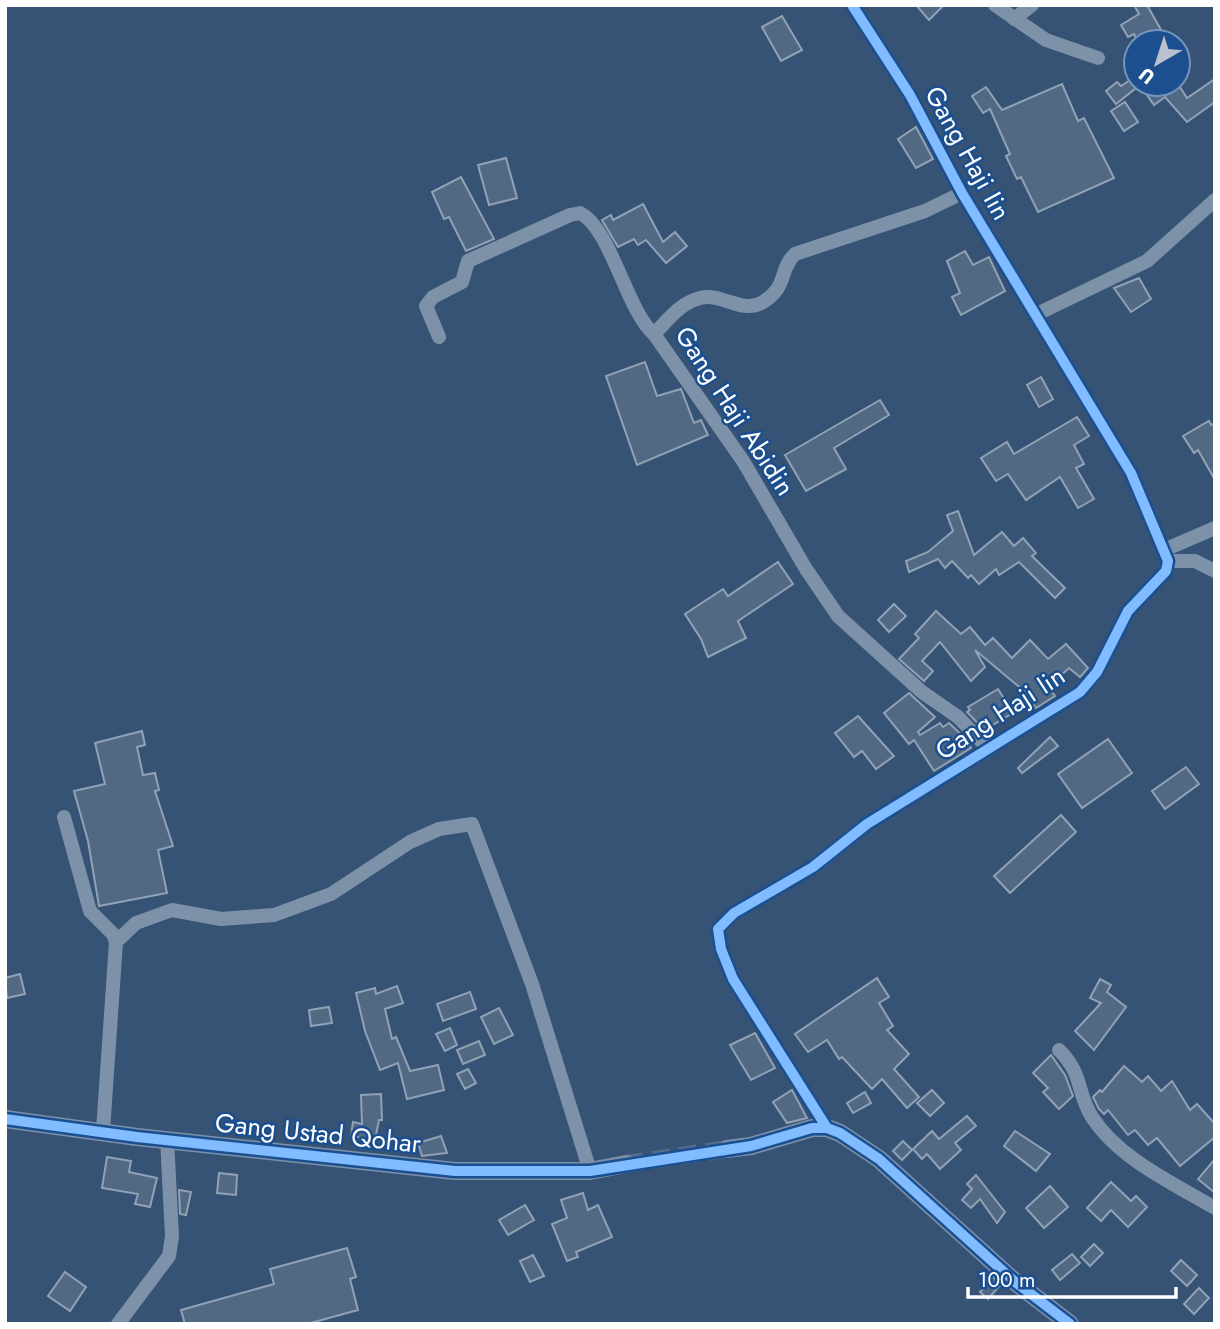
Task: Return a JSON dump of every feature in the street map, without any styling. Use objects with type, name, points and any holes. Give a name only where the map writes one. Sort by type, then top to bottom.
[{"type":"street","name":"Gang Haji Iin","points":[[827,1128],[733,979],[720,949],[718,929],[734,913],[813,867],[867,824],[1080,692],[1097,672],[1128,611],[1166,571],[1166,556],[1131,473],[962,193],[910,95],[852,5]]},
{"type":"street","points":[[995,5],[1046,40],[1098,58]]},
{"type":"street","points":[[1014,19],[1032,5]]},
{"type":"street","name":"Gang Haji Abidin","points":[[962,193],[925,211],[795,254],[787,264],[782,283],[762,303],[744,306],[712,296],[701,297],[668,317],[654,334],[743,461],[806,569],[838,616],[922,692],[958,717],[989,749]]},
{"type":"street","points":[[1037,314],[1147,261],[1215,201]]},
{"type":"street","points":[[439,337],[426,306],[433,297],[462,282],[466,267],[473,257],[580,213],[616,264],[641,319],[654,334]]},
{"type":"street","points":[[1166,556],[1215,528]]},
{"type":"street","points":[[1166,556],[1195,561],[1215,571]]},
{"type":"street","points":[[64,817],[90,911],[113,934],[116,942],[103,1131]]},
{"type":"street","points":[[116,942],[136,923],[172,910],[221,919],[274,915],[331,894],[410,842],[439,829],[472,824],[532,984],[590,1171]]},
{"type":"street","points":[[1059,1050],[1075,1067],[1093,1117],[1110,1137],[1142,1163],[1215,1208]]},
{"type":"street","name":"Gang Ustad Qohar","points":[[5,1119],[455,1171],[590,1171],[626,1164]]},
{"type":"street","points":[[727,1149],[751,1146],[812,1128],[827,1128],[859,1144],[1014,1281],[1070,1324]]},
{"type":"street","points":[[118,1324],[169,1256],[172,1236],[167,1139]]},
{"type":"building","points":[[916,5],[944,5],[929,20]]},
{"type":"building","points":[[1134,5],[1147,5],[1160,28],[1123,28],[1121,25],[1139,14]]},
{"type":"building","points":[[782,16],[802,50],[781,61],[762,27]]},
{"type":"building","points":[[1215,79],[1215,102],[1187,122],[1166,98],[1192,98],[1192,95]]},
{"type":"building","points":[[1117,82],[1121,86],[1124,98],[1116,104],[1106,91]]},
{"type":"building","points":[[1062,84],[1078,121],[1084,118],[1114,178],[1038,212],[1021,177],[1017,179],[1006,156],[1010,154],[990,109],[983,113],[972,96],[986,87],[1002,110]]},
{"type":"building","points":[[1149,98],[1164,98],[1154,105]]},
{"type":"building","points":[[1125,102],[1138,122],[1124,131],[1111,111]]},
{"type":"building","points":[[916,127],[933,159],[916,168],[898,139]]},
{"type":"building","points":[[506,158],[517,198],[489,205],[478,165]]},
{"type":"building","points":[[461,177],[494,239],[466,251],[449,217],[444,219],[432,192]]},
{"type":"building","points":[[643,204],[663,242],[675,232],[687,246],[666,263],[646,240],[638,245],[634,239],[618,247],[602,220],[611,215],[613,220]]},
{"type":"building","points":[[965,251],[973,265],[989,257],[1005,291],[961,315],[952,297],[960,293],[947,261]]},
{"type":"building","points":[[1139,278],[1151,299],[1131,312],[1114,288]]},
{"type":"building","points":[[645,362],[657,396],[681,389],[694,423],[701,420],[708,435],[637,465],[606,376]]},
{"type":"building","points":[[1041,377],[1053,399],[1039,407],[1027,385]]},
{"type":"building","points":[[880,400],[889,415],[834,448],[846,469],[806,491],[785,455]]},
{"type":"building","points":[[1077,417],[1089,436],[1074,445],[1084,464],[1076,468],[1094,499],[1078,508],[1060,477],[1026,500],[1008,474],[996,481],[981,458],[1007,442],[1014,454]]},
{"type":"building","points":[[1209,421],[1211,425],[1215,423],[1215,480],[1198,450],[1194,453],[1183,436]]},
{"type":"building","points":[[958,511],[974,555],[1002,532],[1014,546],[1023,538],[1036,553],[1032,556],[1065,588],[1055,598],[1019,562],[999,575],[996,569],[979,584],[971,575],[968,578],[952,561],[945,568],[938,559],[909,572],[906,561],[928,552],[953,531],[947,515]]},
{"type":"building","points":[[778,562],[793,584],[738,621],[746,638],[708,657],[701,639],[685,614],[723,589],[728,596]]},
{"type":"building","points":[[894,604],[906,616],[889,632],[878,620]]},
{"type":"building","points":[[936,611],[961,634],[970,627],[985,645],[993,638],[1012,658],[1030,640],[1048,659],[1066,644],[1088,668],[1080,677],[1069,668],[1048,687],[1055,696],[1036,708],[1024,691],[975,650],[985,667],[971,681],[940,642],[922,661],[933,671],[924,681],[899,659],[919,638],[915,634]]},
{"type":"building","points":[[998,689],[1013,713],[984,730],[967,712],[970,710],[968,707]]},
{"type":"building","points":[[909,693],[935,717],[918,732],[920,735],[940,723],[943,727],[949,723],[967,740],[971,748],[934,771],[914,740],[909,744],[884,713]]},
{"type":"building","points":[[858,716],[894,756],[876,769],[862,751],[854,757],[835,733]]},
{"type":"building","points":[[142,731],[145,745],[137,747],[143,775],[155,773],[159,790],[155,791],[173,846],[158,850],[167,893],[99,906],[88,841],[74,791],[105,784],[95,743]]},
{"type":"building","points":[[1050,737],[1058,746],[1022,773],[1018,768]]},
{"type":"building","points":[[1108,739],[1132,773],[1082,808],[1058,774]]},
{"type":"building","points":[[1186,767],[1199,784],[1165,809],[1152,791]]},
{"type":"building","points":[[1061,815],[1076,832],[1010,893],[994,876]]},
{"type":"building","points":[[20,974],[25,994],[7,998],[5,978]]},
{"type":"building","points":[[877,978],[889,997],[879,1003],[893,1026],[887,1030],[909,1054],[894,1069],[919,1097],[907,1108],[882,1079],[872,1089],[842,1057],[839,1059],[827,1040],[808,1052],[795,1034]]},
{"type":"building","points":[[1100,979],[1111,985],[1107,992],[1126,1007],[1094,1050],[1075,1031],[1101,1003],[1090,998]]},
{"type":"building","points":[[397,986],[403,1003],[385,1009],[392,1039],[396,1037],[410,1071],[438,1065],[444,1090],[407,1099],[398,1063],[380,1070],[365,1031],[356,993],[375,988],[376,994]]},
{"type":"building","points":[[470,992],[476,1009],[443,1021],[437,1004]]},
{"type":"building","points":[[329,1007],[332,1023],[311,1026],[309,1010]]},
{"type":"building","points":[[499,1008],[513,1035],[494,1044],[481,1017]]},
{"type":"building","points":[[450,1028],[457,1045],[445,1051],[436,1034]]},
{"type":"building","points":[[755,1033],[775,1068],[751,1080],[730,1045]]},
{"type":"building","points":[[479,1041],[485,1055],[463,1064],[457,1050]]},
{"type":"building","points":[[1051,1055],[1065,1075],[1073,1096],[1059,1109],[1043,1092],[1048,1088],[1033,1073]]},
{"type":"building","points":[[1124,1066],[1142,1082],[1148,1076],[1161,1091],[1172,1081],[1190,1110],[1197,1104],[1215,1124],[1215,1137],[1180,1166],[1157,1138],[1148,1145],[1135,1130],[1128,1135],[1108,1110],[1104,1114],[1099,1109],[1093,1097],[1100,1090],[1102,1092]]},
{"type":"building","points":[[468,1069],[476,1083],[465,1089],[457,1074]]},
{"type":"building","points":[[792,1090],[807,1118],[787,1123],[773,1102]]},
{"type":"building","points":[[932,1090],[944,1103],[930,1116],[917,1103]]},
{"type":"building","points":[[865,1092],[871,1103],[853,1113],[847,1103]]},
{"type":"building","points":[[381,1094],[382,1120],[379,1120],[375,1140],[351,1136],[353,1122],[362,1124],[361,1095]]},
{"type":"building","points":[[967,1116],[976,1126],[955,1143],[961,1150],[940,1169],[927,1154],[922,1159],[913,1149],[932,1131],[939,1139]]},
{"type":"building","points":[[1015,1131],[1050,1154],[1036,1171],[1004,1146]]},
{"type":"building","points":[[441,1136],[447,1153],[422,1156],[418,1143]]},
{"type":"building","points":[[903,1141],[912,1150],[902,1160],[893,1151]]},
{"type":"building","points":[[107,1157],[131,1161],[129,1172],[157,1178],[150,1207],[135,1204],[138,1194],[102,1188]]},
{"type":"building","points":[[1215,1159],[1215,1193],[1198,1179]]},
{"type":"building","points":[[219,1173],[237,1175],[236,1195],[217,1193]]},
{"type":"building","points":[[976,1175],[1005,1212],[997,1223],[980,1199],[971,1208],[962,1200],[972,1189],[967,1184]]},
{"type":"building","points":[[1111,1182],[1131,1201],[1136,1196],[1147,1207],[1128,1227],[1111,1210],[1101,1221],[1087,1208]]},
{"type":"building","points":[[1050,1186],[1068,1207],[1044,1228],[1026,1208]]},
{"type":"building","points":[[179,1190],[191,1192],[186,1215],[180,1214]]},
{"type":"building","points":[[583,1193],[588,1210],[598,1205],[612,1237],[576,1252],[578,1257],[567,1261],[552,1224],[567,1218],[561,1200]]},
{"type":"building","points":[[525,1205],[534,1220],[508,1235],[499,1220]]},
{"type":"building","points":[[1094,1244],[1103,1253],[1090,1266],[1081,1257]]},
{"type":"building","points":[[347,1248],[356,1277],[350,1279],[358,1310],[307,1324],[185,1324],[181,1310],[274,1284],[270,1269]]},
{"type":"building","points":[[1072,1254],[1080,1263],[1060,1280],[1052,1270]]},
{"type":"building","points":[[533,1255],[544,1276],[530,1282],[520,1261]]},
{"type":"building","points":[[1181,1260],[1197,1275],[1187,1286],[1171,1271]]},
{"type":"building","points":[[65,1272],[86,1287],[70,1311],[48,1296]]},
{"type":"building","points":[[993,1277],[1001,1284],[988,1299],[980,1292]]},
{"type":"building","points":[[1199,1288],[1209,1298],[1194,1314],[1184,1304]]},
{"type":"tunnel","points":[[626,1164],[727,1149]]},
{"type":"cycle path","points":[[827,1128],[733,979],[721,949],[718,929],[734,913],[813,867],[867,824],[1080,692],[1097,672],[1128,611],[1166,571],[1168,561],[1131,473],[962,193],[910,95],[852,5]]},
{"type":"cycle path","points":[[5,1119],[137,1137],[455,1171],[590,1171],[751,1146],[812,1128],[827,1128],[840,1133],[879,1159],[1014,1281],[1070,1324]]}]
